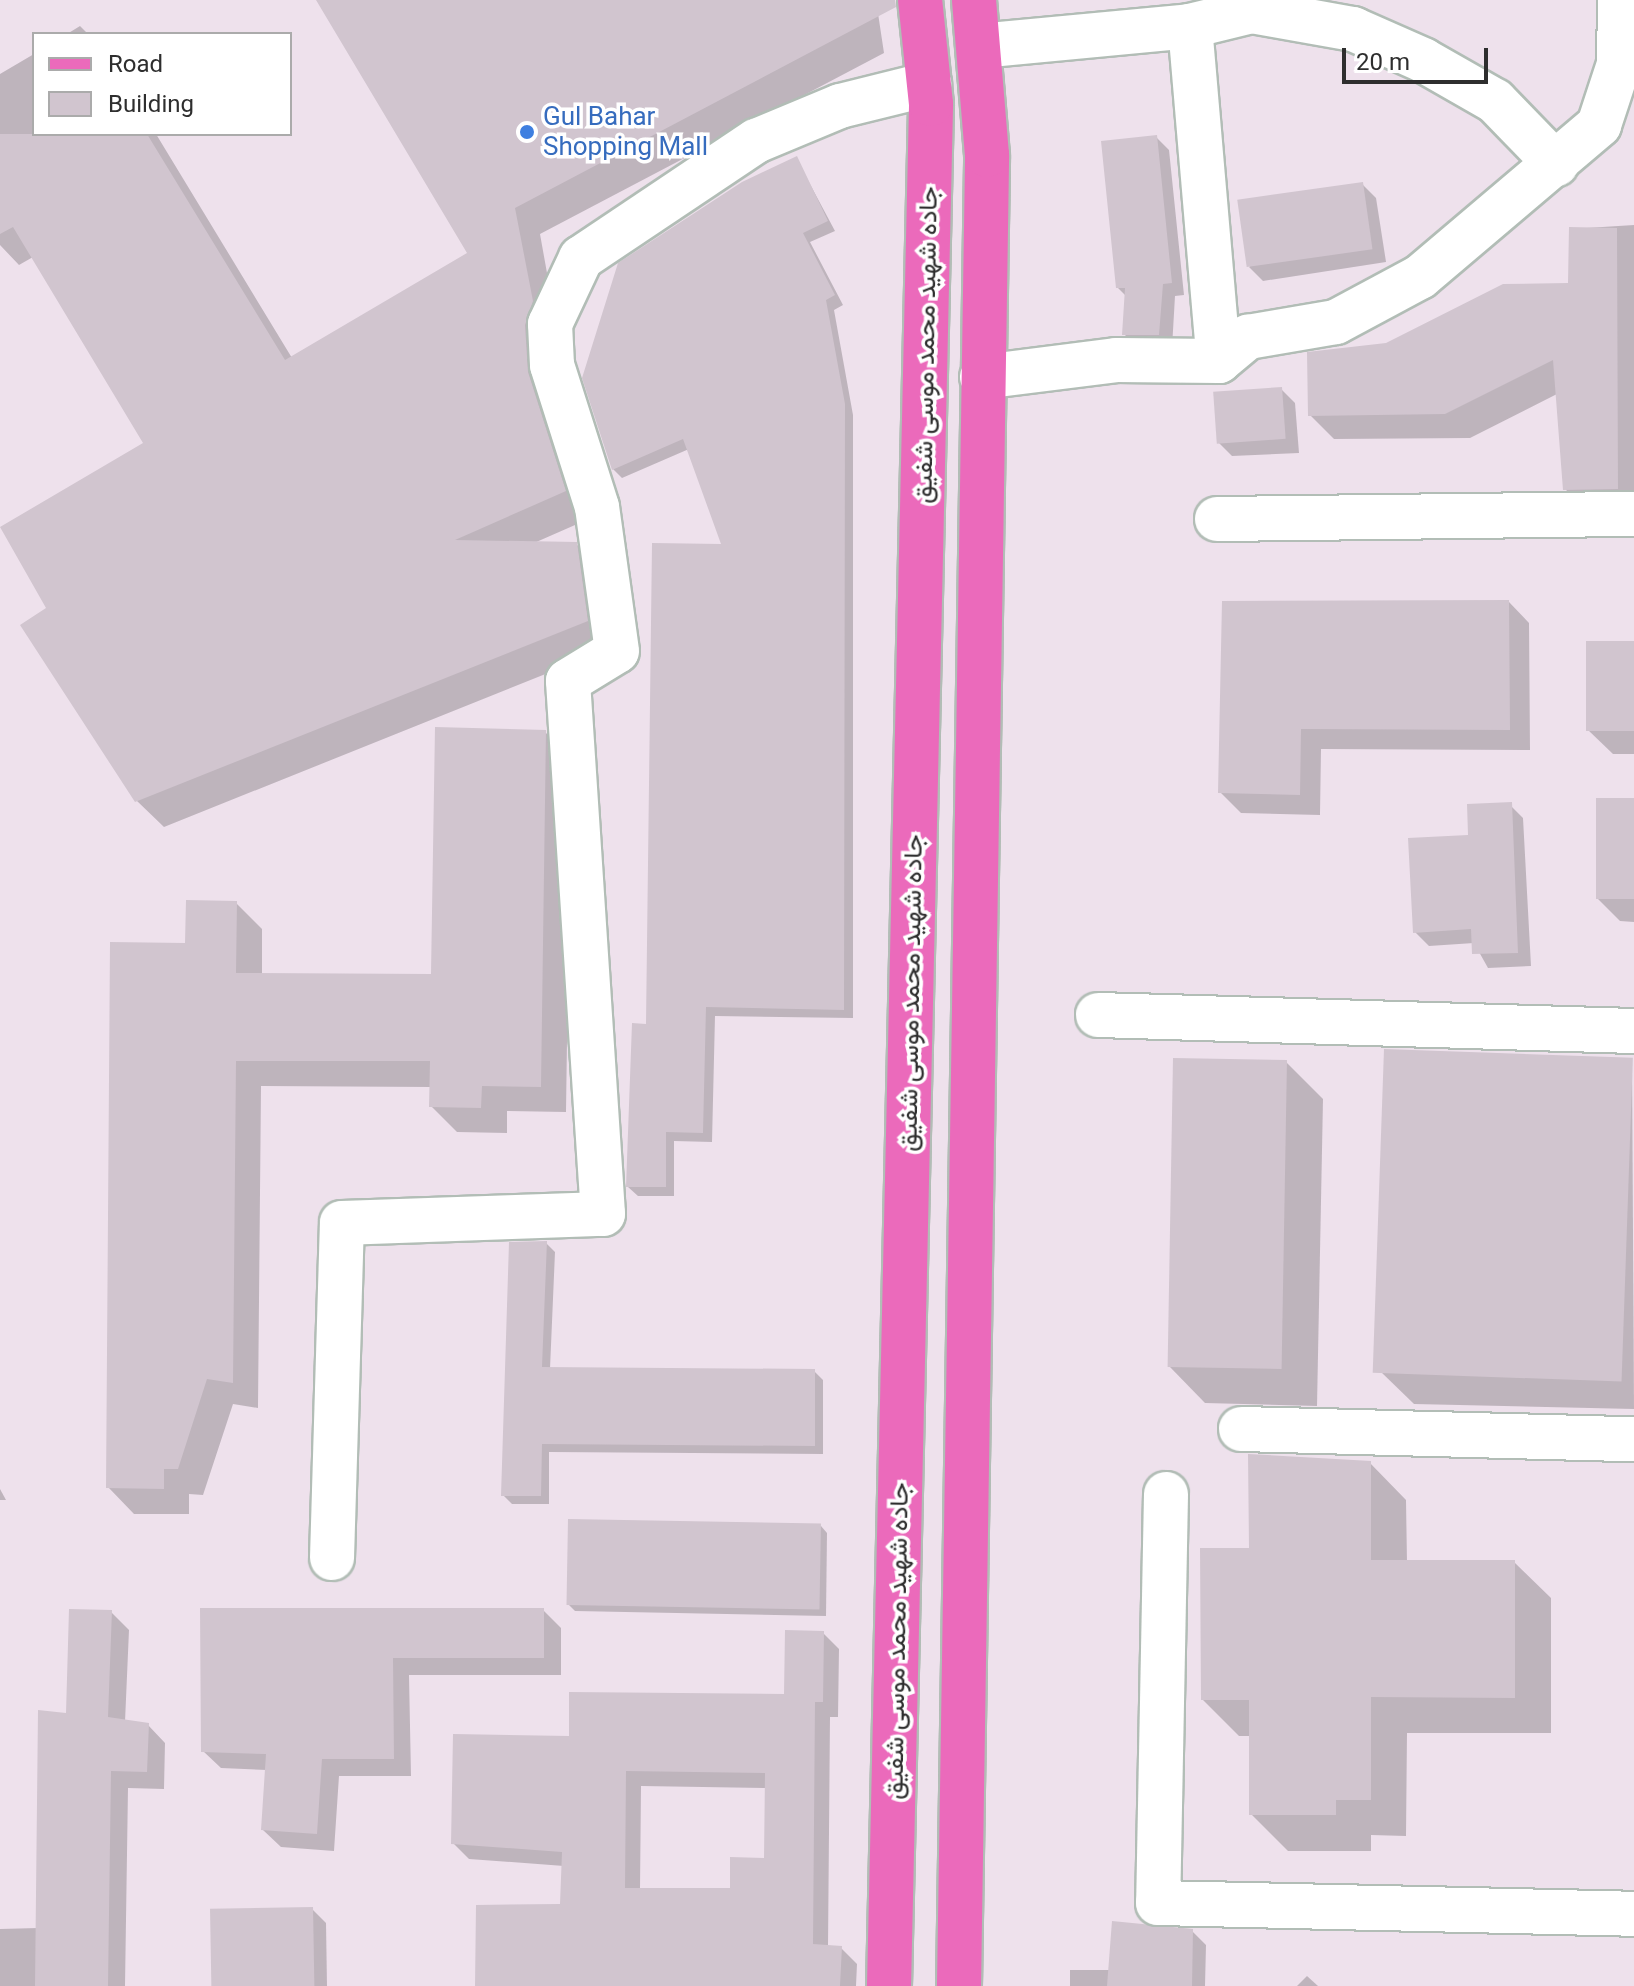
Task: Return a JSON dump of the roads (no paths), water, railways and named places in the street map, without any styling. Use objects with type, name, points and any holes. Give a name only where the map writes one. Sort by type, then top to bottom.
[{"type":"main road","name":"جاده شهید محمد موسی شفیق","points":[[889,1986],[929,84],[920,0]]},
{"type":"main road","points":[[959,1986],[987,155],[974,0]]},
{"type":"lane","points":[[982,377],[1116,360],[1219,361],[1248,337],[1336,322],[1420,277],[1599,125],[1619,64],[1620,0]]},
{"type":"lane","points":[[979,46],[1190,26],[1258,6],[1353,29],[1423,60],[1495,101],[1556,164]]},
{"type":"lane","points":[[1190,26],[1219,361]]},
{"type":"lane","points":[[332,1558],[342,1223],[603,1214],[568,681],[617,651],[597,507],[552,365],[550,324],[581,258],[756,141],[840,106],[929,84]]},
{"type":"lane","points":[[1217,519],[1634,514]]},
{"type":"lane","points":[[1098,1015],[1634,1031]]},
{"type":"lane","points":[[1241,1429],[1634,1439]]},
{"type":"lane","points":[[1166,1494],[1158,1903],[1634,1914]]},
{"type":"place","name":"Gul Bahar Shopping Mall","points":[[527,132]]}]
